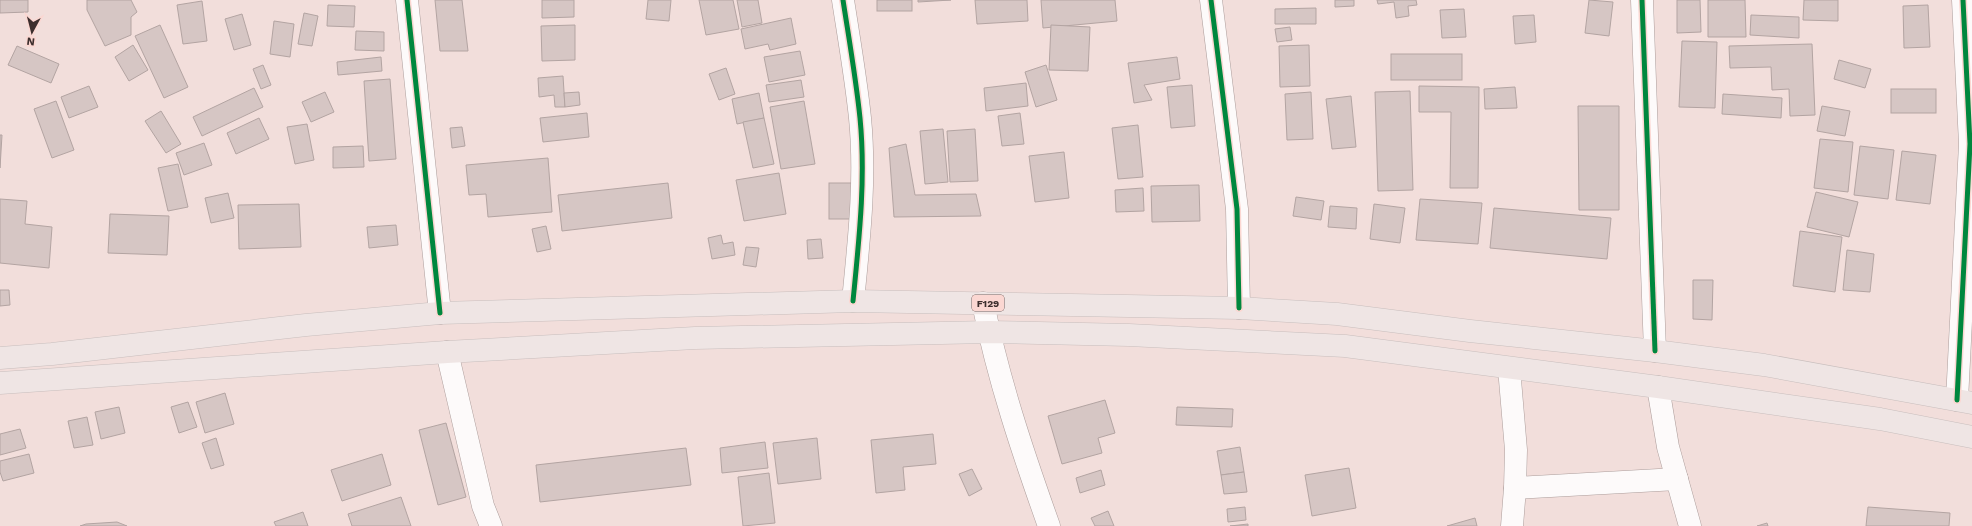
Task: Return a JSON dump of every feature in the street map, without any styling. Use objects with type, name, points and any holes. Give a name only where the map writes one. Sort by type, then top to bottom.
[{"type":"main road","name":"F129","points":[[0,358],[52,354],[306,325],[440,313],[853,301],[1239,308],[1337,314],[1764,365],[1964,402]]},
{"type":"main road","points":[[0,383],[447,352],[695,338],[989,332],[1137,335],[1345,346],[1658,387],[1880,419],[1972,437]]},
{"type":"street","points":[[408,0],[440,313]]},
{"type":"street","points":[[843,0],[861,133],[860,220],[853,301]]},
{"type":"street","points":[[1211,0],[1237,209],[1239,308]]},
{"type":"street","points":[[1642,0],[1655,351]]},
{"type":"street","points":[[1963,0],[1970,144],[1964,402]]},
{"type":"street","points":[[982,303],[1018,437],[1049,526]]},
{"type":"street","points":[[447,352],[483,506],[490,526]]},
{"type":"street","points":[[1509,368],[1516,450],[1516,488],[1512,526]]},
{"type":"street","points":[[1658,387],[1668,447],[1690,526]]},
{"type":"street","points":[[1516,488],[1677,479]]},
{"type":"building","points":[[0,0],[28,0],[28,12],[0,13]]},
{"type":"building","points":[[87,0],[131,0],[137,12],[131,17],[131,35],[105,46],[87,10]]},
{"type":"building","points":[[435,0],[462,0],[468,51],[440,51]]},
{"type":"building","points":[[542,0],[574,0],[574,17],[542,18]]},
{"type":"building","points":[[648,0],[671,0],[669,21],[646,19]]},
{"type":"building","points":[[699,0],[733,0],[739,29],[706,35]]},
{"type":"building","points":[[737,0],[758,0],[762,23],[742,27]]},
{"type":"building","points":[[877,0],[912,0],[912,11],[877,11]]},
{"type":"building","points":[[918,0],[951,0],[918,2]]},
{"type":"building","points":[[975,0],[1027,0],[1028,21],[977,24]]},
{"type":"building","points":[[1041,0],[1115,0],[1117,21],[1043,28]]},
{"type":"building","points":[[1335,0],[1354,0],[1354,6],[1335,7]]},
{"type":"building","points":[[1377,0],[1416,0],[1417,5],[1408,6],[1409,16],[1396,18],[1394,2],[1378,4]]},
{"type":"building","points":[[1589,0],[1613,2],[1609,36],[1585,33]]},
{"type":"building","points":[[1677,0],[1700,0],[1701,32],[1677,33]]},
{"type":"building","points":[[1708,0],[1745,0],[1746,37],[1708,37]]},
{"type":"building","points":[[1804,0],[1838,0],[1838,21],[1803,20]]},
{"type":"building","points":[[202,1],[207,41],[183,44],[177,5]]},
{"type":"building","points":[[328,5],[355,6],[354,27],[327,26]]},
{"type":"building","points":[[1928,5],[1930,47],[1904,48],[1903,6]]},
{"type":"building","points":[[1316,8],[1316,24],[1275,24],[1275,9]]},
{"type":"building","points":[[1464,9],[1466,37],[1442,38],[1440,10]]},
{"type":"building","points":[[304,13],[318,16],[312,46],[298,44]]},
{"type":"building","points":[[242,14],[251,45],[234,50],[225,19]]},
{"type":"building","points":[[1534,15],[1536,42],[1515,44],[1513,16]]},
{"type":"building","points":[[1751,15],[1799,17],[1799,38],[1750,35]]},
{"type":"building","points":[[791,18],[796,44],[770,50],[768,44],[745,49],[741,29]]},
{"type":"building","points":[[274,21],[294,24],[290,57],[270,54]]},
{"type":"building","points":[[160,25],[188,87],[164,98],[135,36]]},
{"type":"building","points":[[575,25],[575,60],[542,61],[541,26]]},
{"type":"building","points":[[1051,25],[1090,27],[1088,71],[1049,70]]},
{"type":"building","points":[[1290,27],[1292,40],[1277,42],[1275,29]]},
{"type":"building","points":[[356,31],[384,32],[384,51],[355,50]]},
{"type":"building","points":[[1682,41],[1717,42],[1715,108],[1679,107]]},
{"type":"building","points":[[1812,44],[1815,115],[1790,116],[1789,89],[1772,90],[1771,67],[1730,68],[1729,46]]},
{"type":"building","points":[[133,45],[148,70],[129,81],[115,57]]},
{"type":"building","points":[[1309,45],[1310,86],[1280,87],[1279,46]]},
{"type":"building","points":[[17,46],[59,64],[51,83],[8,65]]},
{"type":"building","points":[[800,51],[805,75],[769,82],[764,57]]},
{"type":"building","points":[[1391,54],[1462,54],[1462,80],[1391,80]]},
{"type":"building","points":[[381,57],[382,71],[338,75],[337,62]]},
{"type":"building","points":[[1177,57],[1180,79],[1144,85],[1152,100],[1134,103],[1128,63]]},
{"type":"building","points":[[1839,60],[1871,69],[1865,88],[1834,79]]},
{"type":"building","points":[[263,65],[271,85],[261,89],[253,69]]},
{"type":"building","points":[[1046,65],[1057,100],[1036,107],[1025,72]]},
{"type":"building","points":[[726,68],[735,94],[719,100],[709,74]]},
{"type":"building","points":[[563,76],[565,107],[555,107],[554,95],[539,97],[538,78]]},
{"type":"building","points":[[390,79],[396,159],[369,161],[364,81]]},
{"type":"building","points":[[801,80],[804,97],[769,102],[766,85]]},
{"type":"building","points":[[1026,83],[1028,106],[986,111],[984,88]]},
{"type":"building","points":[[1192,85],[1195,126],[1171,128],[1167,87]]},
{"type":"building","points":[[89,86],[98,107],[69,118],[61,97]]},
{"type":"building","points":[[1419,86],[1479,87],[1478,188],[1450,188],[1451,112],[1419,112]]},
{"type":"building","points":[[1515,87],[1517,108],[1485,109],[1484,89]]},
{"type":"building","points":[[254,88],[263,107],[202,136],[193,117]]},
{"type":"building","points":[[1891,89],[1936,89],[1936,113],[1891,113]]},
{"type":"building","points":[[1410,91],[1413,190],[1378,191],[1375,92]]},
{"type":"building","points":[[325,92],[334,112],[311,122],[302,102]]},
{"type":"building","points":[[579,92],[580,105],[565,107],[564,93]]},
{"type":"building","points":[[1311,92],[1313,139],[1287,140],[1285,94]]},
{"type":"building","points":[[759,93],[764,118],[737,124],[732,99]]},
{"type":"building","points":[[1723,94],[1782,98],[1781,118],[1722,114]]},
{"type":"building","points":[[1351,96],[1356,147],[1332,149],[1326,99]]},
{"type":"building","points":[[56,101],[74,150],[52,158],[34,109]]},
{"type":"building","points":[[804,101],[815,164],[781,169],[770,107]]},
{"type":"building","points":[[1578,106],[1619,106],[1619,210],[1579,210]]},
{"type":"building","points":[[1822,106],[1850,111],[1845,136],[1817,131]]},
{"type":"building","points":[[161,111],[181,144],[166,153],[145,121]]},
{"type":"building","points":[[587,113],[589,137],[543,142],[540,118]]},
{"type":"building","points":[[1020,113],[1024,144],[1002,146],[998,116]]},
{"type":"building","points":[[259,118],[269,139],[236,154],[227,133]]},
{"type":"building","points":[[764,118],[774,164],[753,168],[743,122]]},
{"type":"building","points":[[307,124],[314,160],[295,164],[287,127]]},
{"type":"building","points":[[1138,125],[1143,177],[1118,179],[1112,128]]},
{"type":"building","points":[[462,127],[465,146],[452,148],[450,128]]},
{"type":"building","points":[[943,129],[948,182],[925,184],[920,131]]},
{"type":"building","points":[[975,129],[978,181],[950,182],[947,131]]},
{"type":"building","points":[[0,135],[2,135],[0,168]]},
{"type":"building","points":[[1820,139],[1853,142],[1848,192],[1814,188]]},
{"type":"building","points":[[204,143],[212,165],[184,175],[176,153]]},
{"type":"building","points":[[906,144],[915,195],[976,194],[981,216],[894,217],[889,148]]},
{"type":"building","points":[[363,146],[364,167],[333,168],[333,147]]},
{"type":"building","points":[[1860,146],[1894,150],[1888,199],[1854,195]]},
{"type":"building","points":[[1902,151],[1936,155],[1930,204],[1896,200]]},
{"type":"building","points":[[1064,152],[1069,198],[1035,202],[1029,156]]},
{"type":"building","points":[[548,158],[552,212],[488,217],[486,194],[469,195],[466,165]]},
{"type":"building","points":[[178,164],[188,207],[168,211],[158,168]]},
{"type":"building","points":[[779,173],[786,214],[744,221],[736,180]]},
{"type":"building","points":[[668,183],[672,218],[562,231],[558,195]]},
{"type":"building","points":[[829,183],[854,183],[854,219],[829,219]]},
{"type":"building","points":[[1199,185],[1200,221],[1152,222],[1151,186]]},
{"type":"building","points":[[1143,188],[1144,211],[1116,212],[1115,190]]},
{"type":"building","points":[[1816,192],[1858,202],[1849,237],[1807,227]]},
{"type":"building","points":[[228,193],[234,218],[211,223],[205,198]]},
{"type":"building","points":[[1296,197],[1324,201],[1321,220],[1293,216]]},
{"type":"building","points":[[0,199],[27,201],[25,224],[52,227],[49,268],[0,263]]},
{"type":"building","points":[[1420,199],[1482,203],[1478,244],[1416,240]]},
{"type":"building","points":[[299,204],[301,247],[239,249],[238,205]]},
{"type":"building","points":[[1374,204],[1405,208],[1400,243],[1370,239]]},
{"type":"building","points":[[1330,206],[1357,208],[1356,229],[1328,227]]},
{"type":"building","points":[[1494,208],[1611,218],[1607,259],[1490,248]]},
{"type":"building","points":[[110,214],[169,216],[167,255],[108,253]]},
{"type":"building","points":[[396,225],[398,245],[369,248],[367,227]]},
{"type":"building","points":[[546,226],[551,249],[537,252],[532,229]]},
{"type":"building","points":[[1800,231],[1842,237],[1835,292],[1793,286]]},
{"type":"building","points":[[721,235],[723,244],[733,242],[735,255],[712,259],[708,238]]},
{"type":"building","points":[[821,239],[823,258],[808,259],[807,240]]},
{"type":"building","points":[[746,247],[759,248],[756,267],[743,265]]},
{"type":"building","points":[[1847,250],[1874,254],[1870,292],[1843,290]]},
{"type":"building","points":[[1693,280],[1713,280],[1712,320],[1693,319]]},
{"type":"building","points":[[0,290],[9,290],[10,305],[0,306]]},
{"type":"building","points":[[225,393],[234,424],[205,433],[196,402]]},
{"type":"building","points":[[1105,400],[1115,433],[1098,438],[1102,453],[1062,464],[1048,416]]},
{"type":"building","points":[[188,402],[197,427],[179,433],[171,407]]},
{"type":"building","points":[[119,407],[125,433],[101,439],[95,412]]},
{"type":"building","points":[[1177,407],[1233,409],[1232,427],[1176,425]]},
{"type":"building","points":[[87,417],[93,445],[74,448],[68,421]]},
{"type":"building","points":[[446,423],[466,497],[438,505],[419,430]]},
{"type":"building","points":[[20,429],[26,448],[0,455],[0,434]]},
{"type":"building","points":[[933,434],[936,464],[903,467],[905,490],[876,493],[871,440]]},
{"type":"building","points":[[216,438],[224,465],[211,469],[202,443]]},
{"type":"building","points":[[817,438],[821,479],[778,484],[773,443]]},
{"type":"building","points":[[765,442],[768,468],[722,473],[720,448]]},
{"type":"building","points":[[1240,447],[1244,472],[1221,475],[1217,451]]},
{"type":"building","points":[[686,448],[691,485],[540,502],[536,465]]},
{"type":"building","points":[[29,454],[34,473],[3,481],[0,472],[0,461]]},
{"type":"building","points":[[382,454],[391,485],[342,501],[331,470]]},
{"type":"building","points":[[1349,468],[1356,508],[1312,516],[1305,475]]},
{"type":"building","points":[[972,469],[982,489],[969,496],[959,474]]},
{"type":"building","points":[[1101,470],[1105,485],[1080,493],[1076,478]]},
{"type":"building","points":[[1244,472],[1247,492],[1224,494],[1221,475]]},
{"type":"building","points":[[769,473],[775,523],[743,526],[738,477]]},
{"type":"building","points":[[401,497],[411,526],[352,526],[348,514]]},
{"type":"building","points":[[1245,507],[1246,520],[1228,522],[1227,509]]},
{"type":"building","points":[[1868,507],[1950,513],[1949,526],[1866,526]]},
{"type":"building","points":[[1108,511],[1114,526],[1095,526],[1091,518]]},
{"type":"building","points":[[303,512],[308,526],[276,526],[274,522]]},
{"type":"building","points":[[1475,518],[1477,526],[1447,526]]},
{"type":"building","points":[[117,522],[127,526],[80,526],[86,524]]},
{"type":"building","points":[[1767,523],[1768,526],[1757,526]]},
{"type":"building","points":[[1248,524],[1248,526],[1230,526]]},
{"type":"cycle path","points":[[407,0],[440,313]]},
{"type":"cycle path","points":[[843,0],[862,141],[861,210],[853,301]]},
{"type":"cycle path","points":[[1211,0],[1237,209],[1239,308]]},
{"type":"cycle path","points":[[1642,0],[1655,351]]},
{"type":"cycle path","points":[[1957,400],[1970,144],[1963,0]]}]
